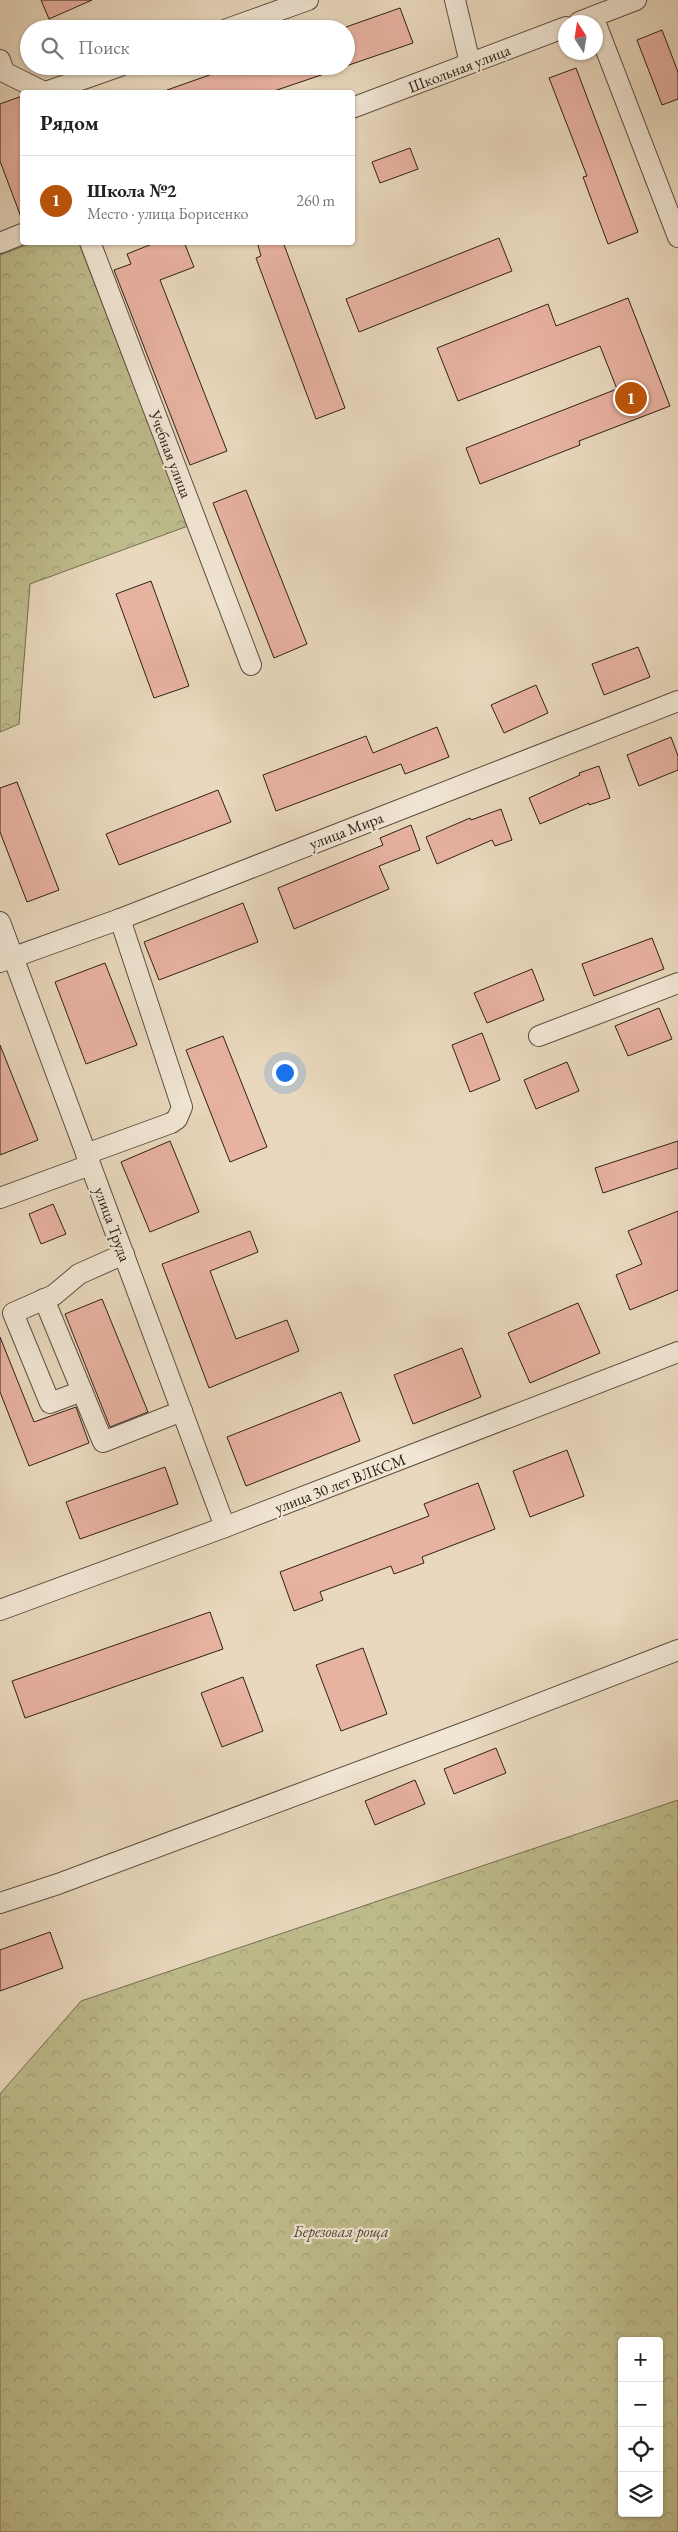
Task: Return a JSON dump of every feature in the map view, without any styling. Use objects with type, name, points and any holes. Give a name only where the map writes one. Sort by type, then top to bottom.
[{"type":"street","points":[[252,20],[308,0]]},
{"type":"street","points":[[455,0],[470,63]]},
{"type":"street","points":[[595,15],[636,0]]},
{"type":"street","name":"Школьная улица","points":[[355,107],[558,30]]},
{"type":"street","points":[[603,50],[678,237]]},
{"type":"street","points":[[0,60],[4,72],[41,90]]},
{"type":"street","points":[[51,90],[94,75]]},
{"type":"street","points":[[0,243],[20,235]]},
{"type":"street","name":"Учебная улица","points":[[91,245],[251,665]]},
{"type":"street","name":"улица Мира","points":[[7,960],[120,919],[678,701]]},
{"type":"street","points":[[0,1198],[177,1119],[182,1107],[120,919]]},
{"type":"street","name":"улица Труда","points":[[0,922],[7,960],[88,1159],[226,1526]]},
{"type":"street","points":[[539,1036],[678,983]]},
{"type":"street","points":[[82,1391],[50,1403],[13,1313],[54,1295],[79,1274],[124,1254]]},
{"type":"street","points":[[44,1299],[103,1442],[182,1411]]},
{"type":"street","name":"улица 30 лет ВЛКСМ","points":[[0,1610],[226,1526],[678,1352]]},
{"type":"street","points":[[0,1903],[58,1884],[484,1725],[678,1650]]},
{"type":"green space","points":[[27,245],[80,245],[188,526],[30,584],[19,724],[0,732],[0,255]]},
{"type":"green space","name":"Березовая роща","points":[[678,1800],[678,2532],[0,2532],[0,2094],[81,2001]]},
{"type":"building","points":[[41,0],[92,0],[49,19]]},
{"type":"building","points":[[400,8],[413,43],[355,63],[355,24]]},
{"type":"building","points":[[662,30],[678,72],[678,99],[662,105],[637,40]]},
{"type":"building","points":[[576,68],[638,232],[608,244],[583,177],[587,176],[549,78]]},
{"type":"building","points":[[210,75],[321,75],[277,90],[167,90]]},
{"type":"building","points":[[20,97],[20,214],[0,161],[0,104]]},
{"type":"building","points":[[410,148],[418,169],[380,183],[372,162]]},
{"type":"building","points":[[499,238],[512,271],[359,332],[346,299]]},
{"type":"building","points":[[150,245],[185,245],[194,267],[160,280],[227,451],[190,465],[114,270],[131,264],[127,254]]},
{"type":"building","points":[[258,245],[284,245],[345,408],[316,419],[256,258],[261,256]]},
{"type":"building","points":[[628,298],[670,406],[579,441],[580,445],[480,484],[466,448],[617,389],[600,346],[458,401],[437,348],[548,304],[556,326]]},
{"type":"building","points":[[246,490],[307,644],[274,658],[213,503]]},
{"type":"building","points":[[151,581],[189,686],[154,698],[116,594]]},
{"type":"building","points":[[638,647],[650,677],[604,695],[592,664]]},
{"type":"building","points":[[536,685],[548,713],[504,733],[491,705]]},
{"type":"building","points":[[437,727],[449,757],[405,774],[401,764],[276,811],[263,775],[366,736],[373,753]]},
{"type":"building","points":[[671,737],[678,756],[678,770],[639,786],[627,755]]},
{"type":"building","points":[[599,766],[610,798],[589,805],[589,803],[540,824],[529,798],[580,775],[579,773]]},
{"type":"building","points":[[17,782],[59,890],[27,902],[0,832],[0,788]]},
{"type":"building","points":[[218,790],[231,822],[119,865],[106,834]]},
{"type":"building","points":[[501,809],[512,840],[495,846],[492,840],[437,864],[426,837],[470,818],[471,820]]},
{"type":"building","points":[[411,825],[420,850],[379,866],[389,889],[294,929],[278,888],[383,845],[380,838]]},
{"type":"building","points":[[243,903],[258,942],[159,980],[144,942]]},
{"type":"building","points":[[652,938],[664,969],[594,996],[582,964]]},
{"type":"building","points":[[105,963],[137,1045],[86,1064],[55,982]]},
{"type":"building","points":[[532,969],[544,1000],[487,1023],[474,993]]},
{"type":"building","points":[[659,1008],[672,1039],[628,1056],[615,1026]]},
{"type":"building","points":[[482,1033],[500,1080],[470,1092],[452,1045]]},
{"type":"building","points":[[223,1036],[267,1147],[230,1162],[186,1050]]},
{"type":"building","points":[[0,1045],[38,1140],[0,1155]]},
{"type":"building","points":[[567,1062],[579,1091],[536,1109],[524,1080]]},
{"type":"building","points":[[170,1141],[199,1212],[150,1232],[121,1162]]},
{"type":"building","points":[[678,1141],[678,1168],[603,1193],[595,1168]]},
{"type":"building","points":[[53,1204],[66,1234],[41,1244],[29,1214]]},
{"type":"building","points":[[678,1211],[678,1290],[630,1310],[616,1275],[642,1264],[628,1231]]},
{"type":"building","points":[[250,1231],[258,1252],[210,1271],[236,1339],[287,1320],[299,1351],[209,1388],[162,1264]]},
{"type":"building","points":[[102,1299],[148,1412],[110,1427],[65,1314]]},
{"type":"building","points":[[578,1303],[600,1353],[530,1383],[508,1333]]},
{"type":"building","points":[[0,1337],[34,1422],[76,1407],[89,1443],[29,1466],[0,1392]]},
{"type":"building","points":[[462,1348],[481,1397],[413,1424],[394,1375]]},
{"type":"building","points":[[341,1392],[360,1441],[246,1486],[227,1437]]},
{"type":"building","points":[[567,1450],[584,1496],[530,1517],[513,1471]]},
{"type":"building","points":[[165,1467],[178,1504],[80,1539],[66,1502]]},
{"type":"building","points":[[478,1483],[495,1529],[422,1557],[424,1563],[394,1574],[391,1566],[320,1592],[323,1600],[294,1611],[280,1572],[429,1516],[424,1504]]},
{"type":"building","points":[[210,1612],[223,1649],[25,1718],[12,1681]]},
{"type":"building","points":[[363,1648],[387,1714],[341,1731],[316,1665]]},
{"type":"building","points":[[243,1677],[263,1731],[222,1747],[201,1693]]},
{"type":"building","points":[[496,1748],[506,1773],[454,1794],[444,1769]]},
{"type":"building","points":[[415,1780],[425,1804],[375,1825],[365,1801]]},
{"type":"building","points":[[50,1932],[63,1968],[0,1991],[0,1950]]},
{"type":"place","name":"Школа №2","points":[[631,398]]}]
